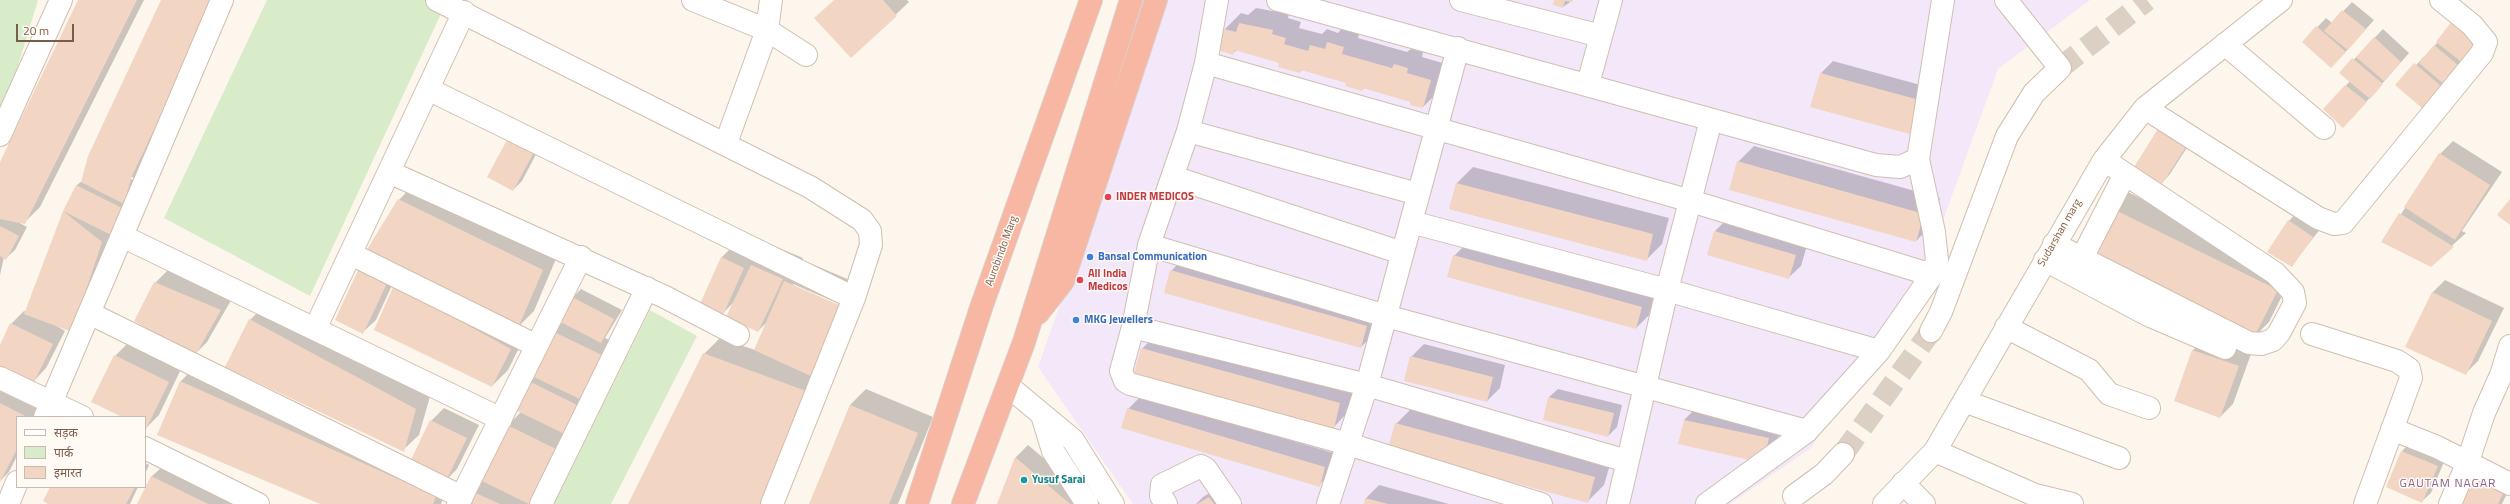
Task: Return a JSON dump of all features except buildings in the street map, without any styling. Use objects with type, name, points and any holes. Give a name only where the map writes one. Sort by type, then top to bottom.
[{"type":"highway","name":"Aurobindo Marg","points":[[916,504],[982,305],[1091,0]]},
{"type":"highway","points":[[963,504],[1008,386],[1030,323],[1131,0]]},
{"type":"highway","points":[[1030,323],[1063,281],[1156,0]]},
{"type":"street","points":[[0,135],[61,0]]},
{"type":"street","points":[[48,409],[222,0]]},
{"type":"street","points":[[437,0],[464,12],[815,189],[862,220],[870,231],[871,245],[854,298],[772,504]]},
{"type":"street","points":[[693,0],[767,30],[806,55]]},
{"type":"street","points":[[726,143],[767,30],[771,0]]},
{"type":"street","points":[[1216,0],[1206,63],[1188,131],[1149,245],[1133,327],[1121,371],[1125,381],[1130,384],[1348,444],[1541,504]]},
{"type":"street","points":[[1278,0],[1458,48],[1876,165],[1900,167],[1918,159]]},
{"type":"street","points":[[1461,0],[1601,36]]},
{"type":"street","points":[[1588,84],[1611,0]]},
{"type":"street","points":[[1708,504],[1807,431],[1879,351],[1932,275],[1937,260],[1934,232],[1918,159],[1943,0]]},
{"type":"street","points":[[1931,331],[1941,312],[2007,136],[2034,93],[2060,68],[2006,0]]},
{"type":"street","name":"Sudarshan marg","points":[[1884,504],[1935,451],[2049,252],[2104,160],[2145,108],[2281,0]]},
{"type":"street","points":[[2145,108],[2318,218],[2334,224],[2343,223],[2482,53],[2486,42],[2472,24],[2441,0]]},
{"type":"street","points":[[315,329],[464,12]]},
{"type":"street","points":[[2225,44],[2324,128]]},
{"type":"street","points":[[1328,504],[1367,385],[1458,48]]},
{"type":"street","points":[[1206,63],[1691,201],[1932,275]]},
{"type":"street","points":[[428,89],[854,298]]},
{"type":"street","points":[[1618,504],[1667,290],[1711,120]]},
{"type":"street","points":[[1188,131],[1418,194]]},
{"type":"street","points":[[2049,252],[2082,258],[2249,343],[2261,344],[2273,340],[2282,327],[2295,303],[2293,292],[2275,273],[2104,160]]},
{"type":"street","points":[[389,172],[581,257],[647,288],[738,335]]},
{"type":"street","points":[[2082,258],[2126,174]]},
{"type":"street","points":[[1173,177],[1402,253]]},
{"type":"street","points":[[1411,222],[1667,290],[1879,351]]},
{"type":"street","points":[[122,236],[501,419]]},
{"type":"street","points":[[1149,245],[1386,316],[1644,388],[1807,431]]},
{"type":"street","points":[[2049,252],[2148,314],[2226,348]]},
{"type":"street","points":[[351,254],[536,346]]},
{"type":"street","points":[[89,313],[460,501],[581,257]]},
{"type":"street","points":[[541,504],[647,288]]},
{"type":"street","points":[[1133,327],[1367,385],[1628,461]]},
{"type":"street","points":[[2006,327],[2089,370],[2109,394],[2149,408]]},
{"type":"street","points":[[2312,334],[2397,362],[2409,369],[2411,378],[2365,504]]},
{"type":"street","points":[[2450,504],[2468,464],[2484,413],[2506,377],[2510,346]]},
{"type":"street","points":[[0,378],[48,409],[78,416]]},
{"type":"street","points":[[1008,386],[1073,440],[1113,504]]},
{"type":"street","points":[[1964,401],[2119,458]]},
{"type":"street","points":[[1042,415],[1052,451],[1087,504]]},
{"type":"street","points":[[2392,429],[2437,447],[2510,484]]},
{"type":"street","points":[[146,448],[258,504]]},
{"type":"street","points":[[1935,451],[2035,495],[2072,504]]},
{"type":"street","points":[[1794,496],[1824,474],[1843,454]]},
{"type":"street","points":[[1166,504],[1161,496],[1162,485],[1201,466],[1206,469],[1230,504]]},
{"type":"street","points":[[1903,483],[1924,504]]},
{"type":"street","points":[[8,504],[16,484]]},
{"type":"shaded area","points":[[1167,0],[2090,0],[1998,69],[1933,248],[1811,448],[1730,504],[1133,504],[1038,367]]},
{"type":"green space","points":[[0,0],[38,0],[0,125]]},
{"type":"green space","points":[[267,0],[435,0],[445,5],[310,296],[164,218]]},
{"type":"green space","points":[[650,310],[697,336],[611,504],[554,504]]},
{"type":"tunnel","points":[[2060,68],[2147,0]]},
{"type":"tunnel","points":[[1843,454],[1931,331]]},
{"type":"place","name":"INDER MEDICOS","points":[[1108,197]]},
{"type":"place","name":"Bansal Communication","points":[[1090,257]]},
{"type":"place","name":"All India Medicos","points":[[1080,280]]},
{"type":"place","name":"MKG Jewellers","points":[[1076,320]]},
{"type":"place","name":"Yusuf Sarai","points":[[1024,480]]},
{"type":"district","name":"GAUTAM NAGAR","points":[[2448,484]]}]
